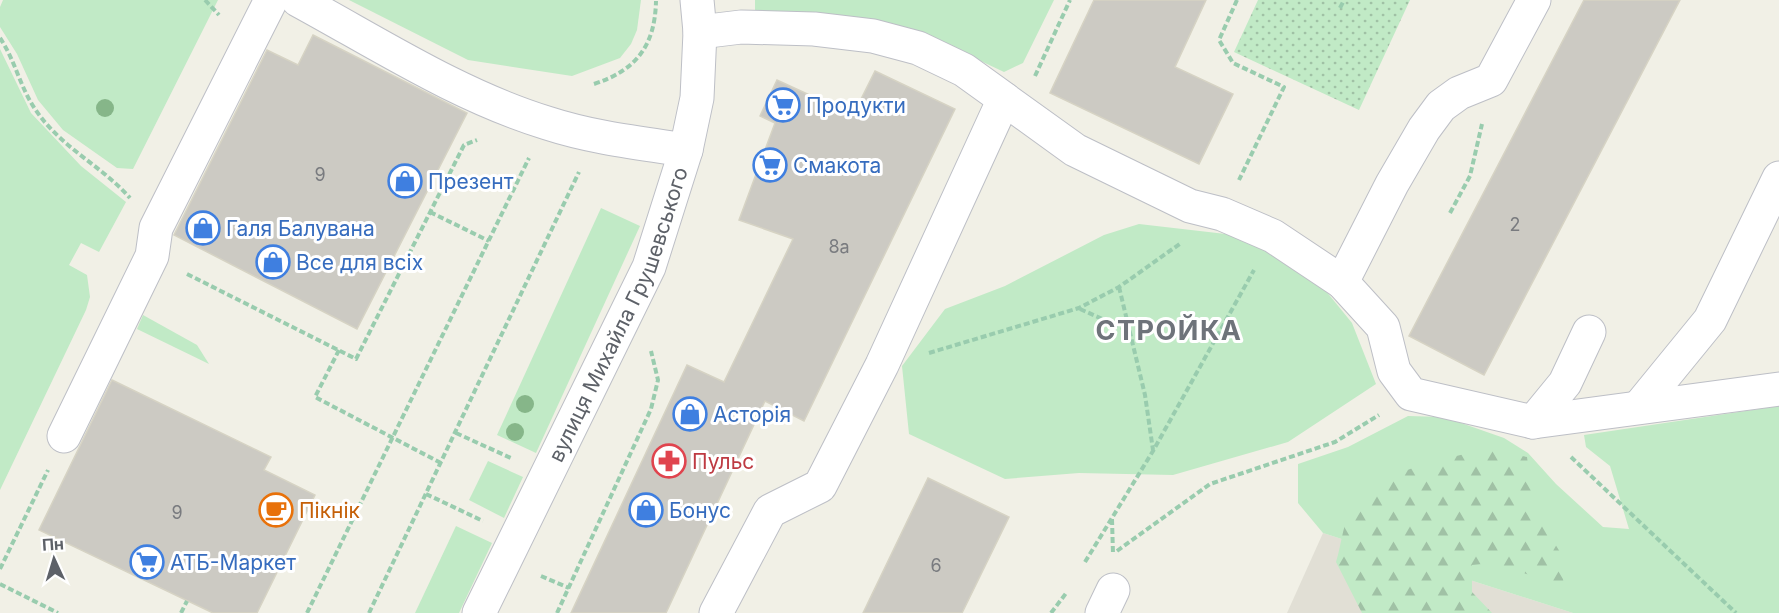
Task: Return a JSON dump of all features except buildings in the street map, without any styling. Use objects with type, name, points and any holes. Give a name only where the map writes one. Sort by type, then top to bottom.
[{"type":"street","points":[[64,436],[154,242],[271,0]]},
{"type":"street","points":[[298,0],[477,97],[546,123],[596,137],[686,150]]},
{"type":"street","points":[[1342,282],[1392,184],[1424,129],[1441,106],[1459,93],[1491,80],[1534,0]]},
{"type":"street","points":[[698,16],[741,27],[814,28],[873,36],[918,48],[955,66],[1075,150],[1190,206],[1222,214],[1273,236],[1342,282],[1383,327],[1394,371],[1411,394],[1533,422],[1779,389]]},
{"type":"street","name":"вулиця Михайла Грушевського","points":[[479,613],[648,267],[686,150],[697,98],[698,16]]},
{"type":"street","points":[[716,613],[770,511],[820,486],[1012,105]]},
{"type":"street","points":[[1639,407],[1710,320],[1779,178]]},
{"type":"street","points":[[1533,422],[1565,383],[1589,332]]},
{"type":"path","points":[[594,84],[606,80],[635,62],[650,44],[655,23],[656,0]]},
{"type":"path","points":[[1012,105],[1070,0]]},
{"type":"path","points":[[882,365],[1079,308],[1119,286],[1222,214],[1284,87],[1233,63],[1218,40],[1237,0]]},
{"type":"path","points":[[1341,8],[1344,0]]},
{"type":"path","points":[[0,38],[10,52],[34,108],[59,138],[124,192],[154,242],[356,359],[464,145],[479,138]]},
{"type":"path","points":[[307,613],[546,123]]},
{"type":"path","points":[[369,613],[596,137]]},
{"type":"path","points":[[1450,213],[1470,176]]},
{"type":"path","points":[[430,212],[489,241]]},
{"type":"path","points":[[1083,565],[1153,451],[1273,236]]},
{"type":"path","points":[[1119,286],[1145,395],[1153,451]]},
{"type":"path","points":[[1079,308],[1129,331]]},
{"type":"path","points":[[557,613],[651,409],[658,380],[649,342]]},
{"type":"path","points":[[339,350],[315,397],[441,464]]},
{"type":"path","points":[[1107,588],[1210,484],[1335,442],[1411,394]]},
{"type":"path","points":[[1533,422],[1736,613]]},
{"type":"path","points":[[456,433],[523,464]]},
{"type":"path","points":[[0,569],[64,436]]},
{"type":"path","points":[[426,494],[516,537]]},
{"type":"path","points":[[541,576],[569,588]]},
{"type":"path","points":[[0,584],[58,613]]},
{"type":"path","points":[[1051,613],[1073,585]]},
{"type":"path","points":[[181,613],[187,601]]},
{"type":"shaded area","points":[[1323,533],[1573,613],[1287,613]]},
{"type":"green space","points":[[3,0],[218,0],[133,169],[117,168],[63,130],[38,100],[17,54],[0,27],[0,7]]},
{"type":"green space","points":[[349,0],[641,0],[637,30],[631,44],[620,58],[572,76],[468,60]]},
{"type":"green space","points":[[755,0],[1054,0],[1023,63],[1004,72],[913,29],[840,16],[755,12]]},
{"type":"green space","points":[[1258,0],[1410,0],[1359,110],[1234,52]]},
{"type":"green space","points":[[0,49],[31,113],[81,166],[126,202],[99,252],[81,243],[69,265],[87,275],[90,297],[86,310],[0,490]]},
{"type":"green space","points":[[601,208],[640,226],[536,453],[497,435]]},
{"type":"green space","points":[[1139,224],[1243,236],[1313,275],[1352,323],[1376,384],[1288,442],[1173,475],[1079,473],[1005,479],[909,434],[902,366],[945,309],[1005,286],[1104,235]]},
{"type":"green space","points":[[143,315],[197,345],[209,364],[137,329]]},
{"type":"green space","points":[[1779,406],[1779,613],[1573,613],[1323,533],[1298,503],[1298,464],[1348,447],[1408,416],[1444,417],[1504,438],[1528,453],[1556,484],[1603,527],[1629,529],[1610,466],[1586,447],[1584,435]]},
{"type":"green space","points":[[1488,449],[1527,457],[1534,510],[1560,552],[1564,586],[1492,563],[1472,565],[1472,592],[1492,613],[1362,613],[1336,562],[1344,528],[1352,509],[1379,484],[1396,475],[1432,462]]},
{"type":"green space","points":[[488,461],[523,477],[504,518],[469,500]]},
{"type":"green space","points":[[456,526],[492,543],[459,613],[415,613]]},
{"type":"place","name":"Продукти","points":[[783,105]]},
{"type":"place","name":"Смакота","points":[[770,165]]},
{"type":"place","name":"Презент","points":[[405,181]]},
{"type":"place","name":"Галя Балувана","points":[[203,228]]},
{"type":"place","name":"Все для всіх","points":[[273,262]]},
{"type":"place","name":"Асторія","points":[[690,414]]},
{"type":"place","name":"Пульс","points":[[669,461]]},
{"type":"place","name":"Пікнік","points":[[276,510]]},
{"type":"place","name":"Бонус","points":[[646,510]]},
{"type":"place","name":"АТБ-Маркет","points":[[147,562]]},
{"type":"district","name":"СТРОЙКА","points":[[1169,330]]}]
